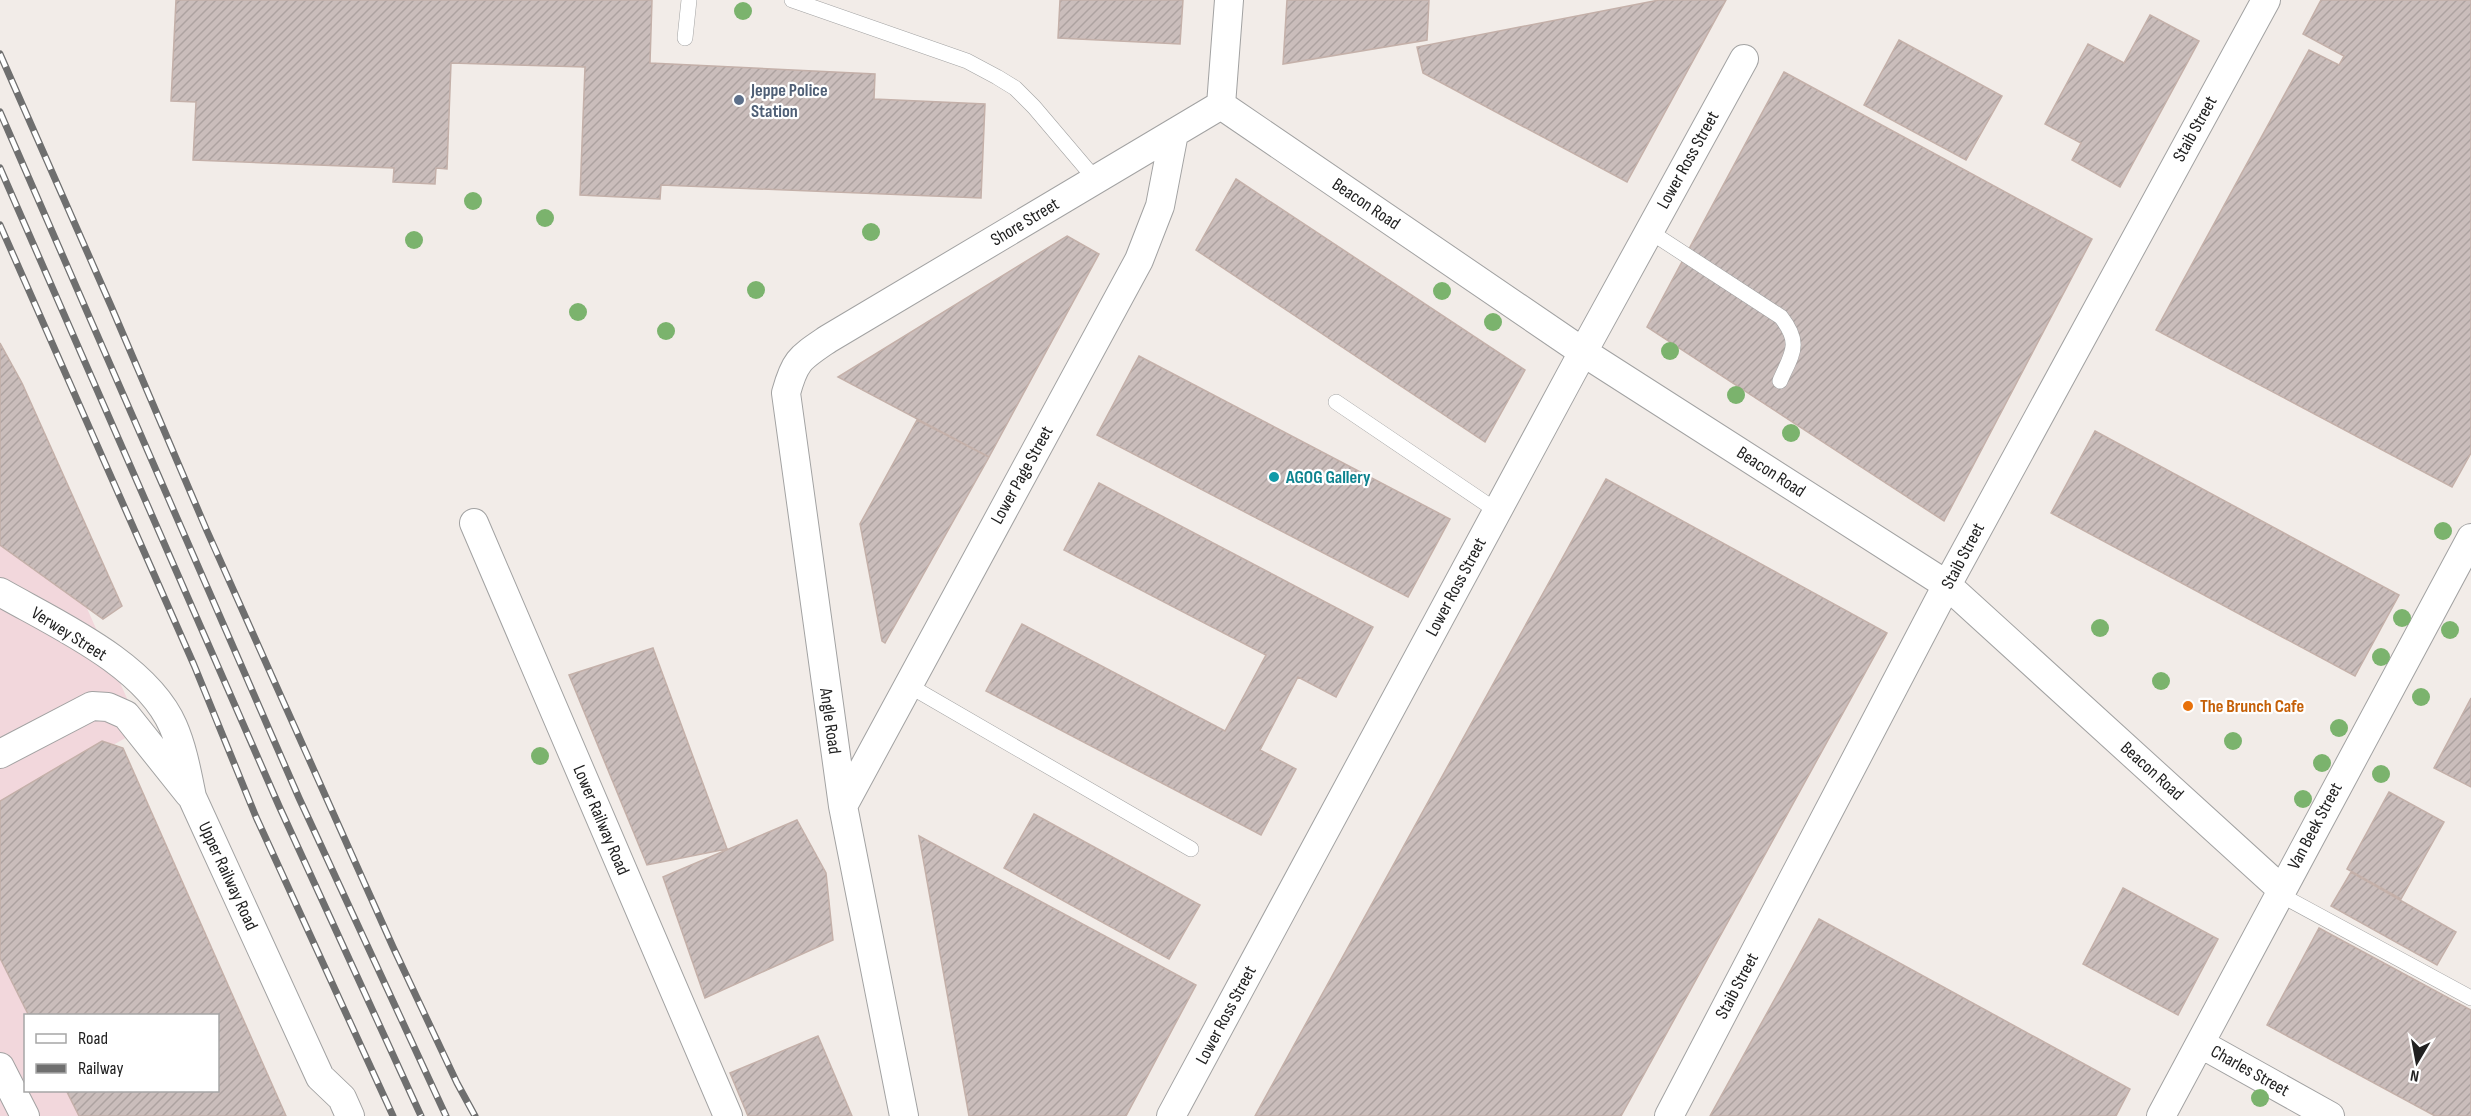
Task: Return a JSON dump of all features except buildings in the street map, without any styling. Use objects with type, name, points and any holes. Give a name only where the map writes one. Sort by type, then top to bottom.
[{"type":"street","points":[[1221,105],[1229,0]]},
{"type":"street","name":"Staib Street","points":[[1669,1116],[1947,585],[2266,0]]},
{"type":"street","name":"Lower Ross Street","points":[[1171,1116],[1583,352],[1744,59]]},
{"type":"street","name":"Shore Street","points":[[828,339],[1221,105]]},
{"type":"street","name":"Beacon Road","points":[[1221,105],[1583,352],[1947,585],[2280,891]]},
{"type":"street","name":"Lower Page Street","points":[[843,806],[1139,260],[1160,206],[1173,133]]},
{"type":"street","name":"Angle Road","points":[[828,339],[800,357],[786,393],[843,806],[904,1116]]},
{"type":"street","name":"Lower Railway Road","points":[[474,523],[728,1116]]},
{"type":"street","name":"Van Beek Street","points":[[2161,1116],[2471,538]]},
{"type":"street","name":"Verwey Street","points":[[0,592],[85,642],[137,679]]},
{"type":"street","name":"Upper Railway Road","points":[[137,679],[156,700],[172,724],[183,754],[192,797],[320,1077],[330,1116]]},
{"type":"street","points":[[0,754],[92,706],[108,707],[126,715],[192,797]]},
{"type":"street","name":"Charles Street","points":[[2201,1044],[2330,1116]]},
{"type":"street","points":[[0,1067],[25,1116]]},
{"type":"street","name":"Upper Railway Road","points":[[320,1077],[342,1098],[350,1116]]},
{"type":"lane","points":[[686,38],[688,0]]},
{"type":"lane","points":[[792,0],[967,61],[1006,82],[1034,107],[1096,180]]},
{"type":"lane","points":[[1649,231],[1781,317],[1791,330],[1795,345],[1780,381]]},
{"type":"lane","points":[[1336,402],[1497,512]]},
{"type":"lane","points":[[908,685],[1191,849]]},
{"type":"lane","points":[[2280,891],[2471,998]]},
{"type":"shaded area","points":[[0,412],[129,703],[143,728],[106,749],[219,1014],[24,1014],[24,1092],[219,1092],[219,1015],[262,1116],[0,1116]]},
{"type":"railway","points":[[0,54],[207,531],[393,947],[475,1116]]},
{"type":"railway","points":[[0,112],[299,798],[446,1116]]},
{"type":"railway","points":[[0,168],[279,806],[421,1116]]},
{"type":"railway","points":[[0,225],[194,665],[256,817],[393,1116]]},
{"type":"place","name":"Jeppe Police Station","points":[[739,100]]},
{"type":"place","name":"AGOG Gallery","points":[[1274,477]]},
{"type":"place","name":"The Brunch Cafe","points":[[2188,706]]}]
